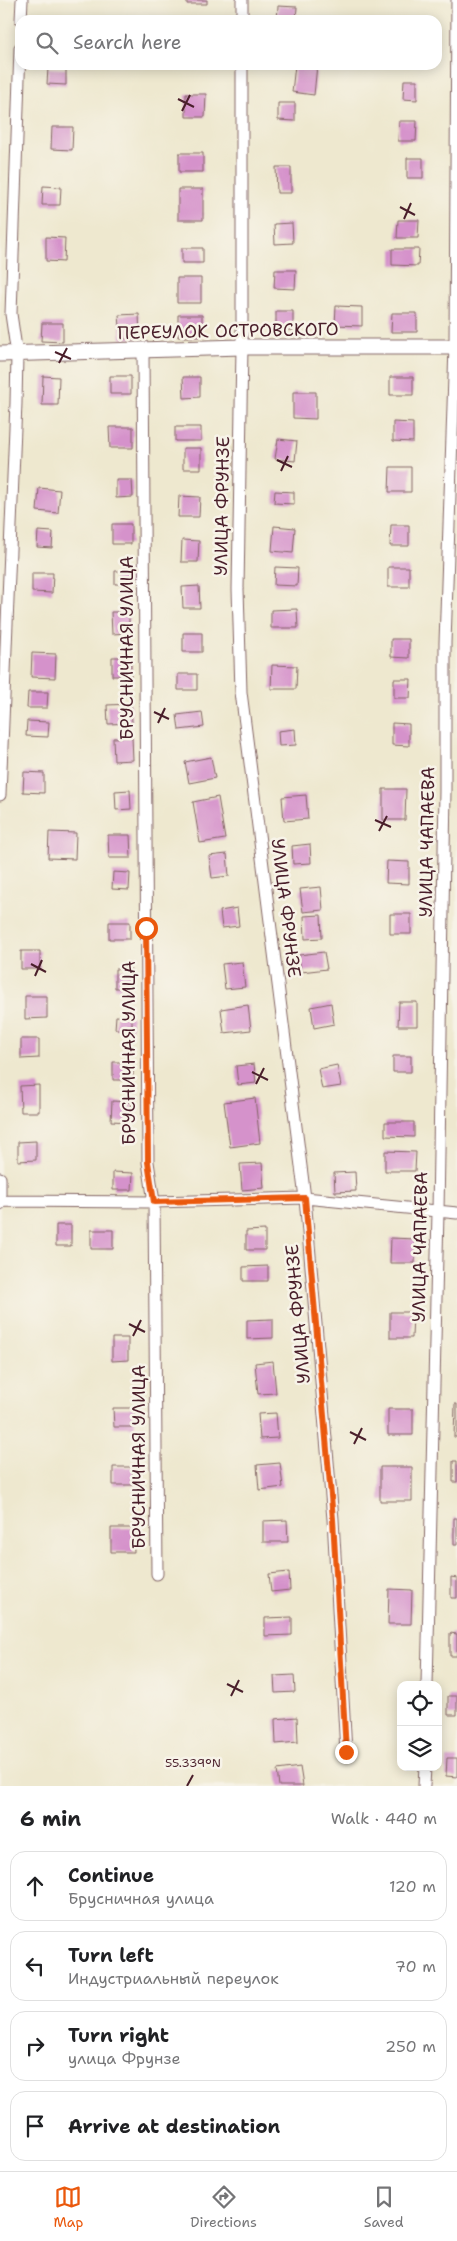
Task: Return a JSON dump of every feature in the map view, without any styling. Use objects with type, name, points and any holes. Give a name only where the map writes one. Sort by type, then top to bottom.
[{"type":"street","points":[[21,15],[22,0]]},
{"type":"street","points":[[242,0],[242,15]]},
{"type":"street","name":"УЛИЦА ЧАПАЕВА","points":[[427,1681],[438,1212],[445,791],[445,643],[456,347],[457,0]]},
{"type":"street","points":[[0,795],[17,355],[11,314],[19,70]]},
{"type":"street","name":"УЛИЦА ФРУНЗЕ","points":[[242,70],[242,347],[238,588],[241,692],[305,1198],[333,1519],[346,1752]]},
{"type":"street","name":"ПЕРЕУЛОК ОСТРОВСКОГО","points":[[0,354],[242,347],[456,347]]},
{"type":"street","name":"БРУСНИЧНАЯ УЛИЦА","points":[[143,350],[148,1162],[154,1202],[157,1574]]},
{"type":"street","points":[[0,1178],[0,1202],[154,1202],[305,1198],[457,1213]]},
{"type":"street","points":[[424,1786],[425,1771]]},
{"type":"building","points":[[187,0],[207,0],[207,4],[187,4]]},
{"type":"building","points":[[278,6],[297,7],[296,15],[277,15]]},
{"type":"building","points":[[48,70],[66,70],[66,85],[47,84]]},
{"type":"building","points":[[294,70],[316,70],[314,95],[292,92]]},
{"type":"building","points":[[404,80],[417,80],[417,100],[403,99]]},
{"type":"building","points":[[186,94],[206,94],[205,117],[186,117]]},
{"type":"building","points":[[278,103],[295,103],[295,121],[278,120]]},
{"type":"building","points":[[399,121],[417,121],[416,141],[398,141]]},
{"type":"building","points":[[52,127],[73,127],[72,150],[51,149]]},
{"type":"building","points":[[179,153],[203,153],[203,172],[179,172]]},
{"type":"building","points":[[407,158],[423,158],[423,178],[407,178]]},
{"type":"building","points":[[276,167],[291,167],[291,193],[277,193]]},
{"type":"building","points":[[43,186],[61,187],[60,205],[42,205]]},
{"type":"building","points":[[178,189],[203,189],[203,220],[178,220]]},
{"type":"building","points":[[398,220],[419,220],[418,238],[397,238]]},
{"type":"building","points":[[292,223],[293,243],[275,244],[274,224]]},
{"type":"building","points":[[46,237],[65,238],[64,262],[46,261]]},
{"type":"building","points":[[182,248],[203,248],[203,263],[182,263]]},
{"type":"building","points":[[392,249],[419,249],[418,266],[392,265]]},
{"type":"building","points":[[275,270],[296,270],[295,289],[274,288]]},
{"type":"building","points":[[177,278],[201,278],[201,303],[177,303]]},
{"type":"building","points":[[336,306],[362,307],[362,326],[335,325]]},
{"type":"building","points":[[276,311],[293,311],[293,330],[276,330]]},
{"type":"building","points":[[392,313],[417,313],[417,332],[391,332]]},
{"type":"building","points":[[139,314],[140,338],[121,339],[119,315]]},
{"type":"building","points":[[178,315],[202,315],[202,337],[178,337]]},
{"type":"building","points":[[42,323],[63,323],[63,342],[41,341]]},
{"type":"building","points":[[43,376],[59,377],[58,405],[42,405]]},
{"type":"building","points":[[110,376],[131,376],[131,394],[110,394]]},
{"type":"building","points":[[183,377],[200,377],[200,397],[184,398]]},
{"type":"building","points":[[390,377],[413,377],[413,395],[390,395]]},
{"type":"building","points":[[293,392],[316,392],[316,419],[293,418]]},
{"type":"building","points":[[393,422],[413,423],[413,442],[393,441]]},
{"type":"building","points":[[109,427],[133,427],[133,448],[110,448]]},
{"type":"building","points":[[175,427],[201,427],[201,441],[175,441]]},
{"type":"building","points":[[278,439],[297,441],[295,461],[275,459]]},
{"type":"building","points":[[183,448],[201,448],[201,469],[183,469]]},
{"type":"building","points":[[390,467],[411,467],[411,492],[389,492]]},
{"type":"building","points":[[116,480],[132,480],[133,497],[116,498]]},
{"type":"building","points":[[39,488],[60,490],[58,513],[37,511]]},
{"type":"building","points":[[275,491],[294,492],[294,504],[274,503]]},
{"type":"building","points":[[179,496],[200,497],[199,517],[178,517]]},
{"type":"building","points":[[112,524],[131,524],[131,544],[112,544]]},
{"type":"building","points":[[391,525],[409,525],[409,546],[390,546]]},
{"type":"building","points":[[274,526],[295,528],[293,553],[272,551]]},
{"type":"building","points":[[38,531],[53,532],[52,548],[37,547]]},
{"type":"building","points":[[182,540],[199,541],[198,562],[181,562]]},
{"type":"building","points":[[275,567],[298,568],[297,586],[274,585]]},
{"type":"building","points":[[388,567],[409,567],[409,587],[388,587]]},
{"type":"building","points":[[115,571],[131,571],[131,584],[115,584]]},
{"type":"building","points":[[32,573],[53,573],[52,593],[32,592]]},
{"type":"building","points":[[199,586],[200,608],[183,608],[182,587]]},
{"type":"building","points":[[297,609],[298,628],[271,628],[271,610]]},
{"type":"building","points":[[111,612],[129,612],[129,633],[112,634]]},
{"type":"building","points":[[183,633],[202,633],[202,652],[183,652]]},
{"type":"building","points":[[391,639],[409,639],[409,658],[391,657]]},
{"type":"building","points":[[32,653],[56,654],[55,678],[31,677]]},
{"type":"building","points":[[112,657],[131,657],[131,676],[112,676]]},
{"type":"building","points":[[272,665],[297,666],[296,689],[271,689]]},
{"type":"building","points":[[178,674],[197,674],[197,690],[178,690]]},
{"type":"building","points":[[394,679],[411,679],[410,698],[394,698]]},
{"type":"building","points":[[28,692],[48,692],[47,708],[27,708]]},
{"type":"building","points":[[131,704],[132,723],[108,724],[107,705]]},
{"type":"building","points":[[202,712],[204,727],[179,730],[177,715]]},
{"type":"building","points":[[27,721],[49,722],[48,737],[26,736]]},
{"type":"building","points":[[392,723],[409,724],[409,746],[392,745]]},
{"type":"building","points":[[295,729],[296,745],[279,746],[278,731]]},
{"type":"building","points":[[132,737],[133,760],[114,761],[113,738]]},
{"type":"building","points":[[211,757],[215,778],[189,783],[185,762]]},
{"type":"building","points":[[24,772],[44,773],[44,793],[23,792]]},
{"type":"building","points":[[383,789],[406,789],[405,820],[383,820]]},
{"type":"building","points":[[130,790],[131,809],[116,810],[115,791]]},
{"type":"building","points":[[306,795],[308,819],[284,821],[282,797]]},
{"type":"building","points":[[218,797],[225,839],[200,843],[193,802]]},
{"type":"building","points":[[49,832],[76,833],[75,859],[48,858]]},
{"type":"building","points":[[108,835],[130,835],[131,858],[109,858]]},
{"type":"building","points":[[310,844],[311,863],[293,864],[292,846]]},
{"type":"building","points":[[227,854],[229,876],[212,878],[209,856]]},
{"type":"building","points":[[387,861],[409,862],[409,884],[386,883]]},
{"type":"building","points":[[113,872],[130,873],[129,890],[112,889]]},
{"type":"building","points":[[321,887],[323,910],[303,912],[300,889]]},
{"type":"building","points":[[237,908],[239,926],[222,928],[220,911]]},
{"type":"building","points":[[390,914],[411,914],[411,934],[390,934]]},
{"type":"building","points":[[321,915],[322,938],[305,939],[304,916]]},
{"type":"building","points":[[109,922],[130,922],[130,939],[109,939]]},
{"type":"building","points":[[21,951],[40,951],[40,969],[21,969]]},
{"type":"building","points":[[324,952],[327,969],[301,972],[299,955]]},
{"type":"building","points":[[242,962],[245,987],[225,989],[222,964]]},
{"type":"building","points":[[115,969],[131,969],[131,988],[115,988]]},
{"type":"building","points":[[25,996],[47,996],[47,1018],[25,1019]]},
{"type":"building","points":[[399,1002],[417,1002],[417,1026],[398,1026]]},
{"type":"building","points":[[331,1003],[334,1024],[314,1028],[311,1007]]},
{"type":"building","points":[[248,1005],[251,1030],[224,1033],[221,1009]]},
{"type":"building","points":[[116,1016],[132,1017],[132,1029],[115,1029]]},
{"type":"building","points":[[21,1039],[39,1039],[39,1058],[21,1059]]},
{"type":"building","points":[[393,1056],[411,1056],[411,1072],[393,1072]]},
{"type":"building","points":[[113,1062],[133,1062],[133,1080],[113,1080]]},
{"type":"building","points":[[254,1064],[256,1083],[238,1085],[236,1066]]},
{"type":"building","points":[[337,1065],[341,1086],[322,1089],[318,1069]]},
{"type":"building","points":[[39,1085],[39,1112],[21,1112],[20,1086]]},
{"type":"building","points":[[255,1098],[260,1143],[230,1147],[224,1102]]},
{"type":"building","points":[[112,1101],[132,1102],[130,1122],[111,1121]]},
{"type":"building","points":[[385,1122],[414,1122],[414,1137],[385,1136]]},
{"type":"building","points":[[36,1141],[36,1160],[18,1161],[18,1142]]},
{"type":"building","points":[[385,1151],[416,1152],[415,1171],[385,1171]]},
{"type":"building","points":[[262,1163],[264,1188],[242,1190],[240,1164]]},
{"type":"building","points":[[113,1172],[133,1173],[132,1190],[113,1190]]},
{"type":"building","points":[[355,1172],[356,1191],[335,1192],[334,1173]]},
{"type":"building","points":[[56,1225],[71,1225],[71,1246],[56,1246]]},
{"type":"building","points":[[91,1230],[113,1230],[113,1249],[91,1249]]},
{"type":"building","points":[[265,1230],[265,1250],[246,1250],[246,1231]]},
{"type":"building","points":[[391,1238],[416,1239],[415,1263],[390,1263]]},
{"type":"building","points":[[268,1266],[268,1281],[243,1281],[243,1267]]},
{"type":"building","points":[[390,1312],[413,1312],[412,1338],[390,1338]]},
{"type":"building","points":[[273,1319],[273,1338],[247,1339],[247,1320]]},
{"type":"building","points":[[112,1338],[128,1338],[128,1360],[112,1361]]},
{"type":"building","points":[[273,1361],[276,1393],[258,1394],[255,1363]]},
{"type":"building","points":[[455,1404],[457,1404],[457,1437],[454,1437]]},
{"type":"building","points":[[113,1408],[135,1408],[135,1427],[114,1427]]},
{"type":"building","points":[[388,1409],[413,1409],[413,1435],[388,1435]]},
{"type":"building","points":[[276,1413],[278,1438],[260,1439],[258,1414]]},
{"type":"building","points":[[453,1461],[457,1461],[457,1482],[453,1482]]},
{"type":"building","points":[[280,1463],[283,1487],[259,1490],[257,1465]]},
{"type":"building","points":[[113,1467],[133,1467],[133,1485],[113,1485]]},
{"type":"building","points":[[380,1467],[412,1467],[412,1501],[380,1501]]},
{"type":"building","points":[[454,1518],[457,1518],[457,1545],[454,1545]]},
{"type":"building","points":[[287,1520],[288,1542],[263,1542],[263,1521]]},
{"type":"building","points":[[111,1528],[133,1528],[134,1552],[111,1552]]},
{"type":"building","points":[[289,1572],[290,1590],[271,1592],[269,1574]]},
{"type":"building","points":[[451,1577],[457,1578],[457,1598],[451,1598]]},
{"type":"building","points":[[389,1589],[412,1590],[411,1624],[388,1624]]},
{"type":"building","points":[[292,1617],[292,1635],[265,1636],[265,1618]]},
{"type":"building","points":[[450,1633],[457,1634],[457,1656],[450,1656]]},
{"type":"building","points":[[294,1675],[295,1692],[275,1693],[274,1676]]},
{"type":"building","points":[[448,1696],[457,1696],[457,1715],[448,1715]]},
{"type":"building","points":[[297,1717],[298,1742],[276,1744],[275,1719]]},
{"type":"building","points":[[447,1758],[457,1758],[457,1777],[446,1776]]},
{"type":"building","points":[[300,1767],[303,1786],[279,1786],[277,1770]]},
{"type":"route","points":[[146,928],[148,1162],[154,1202],[305,1198],[333,1519],[346,1752]]}]
